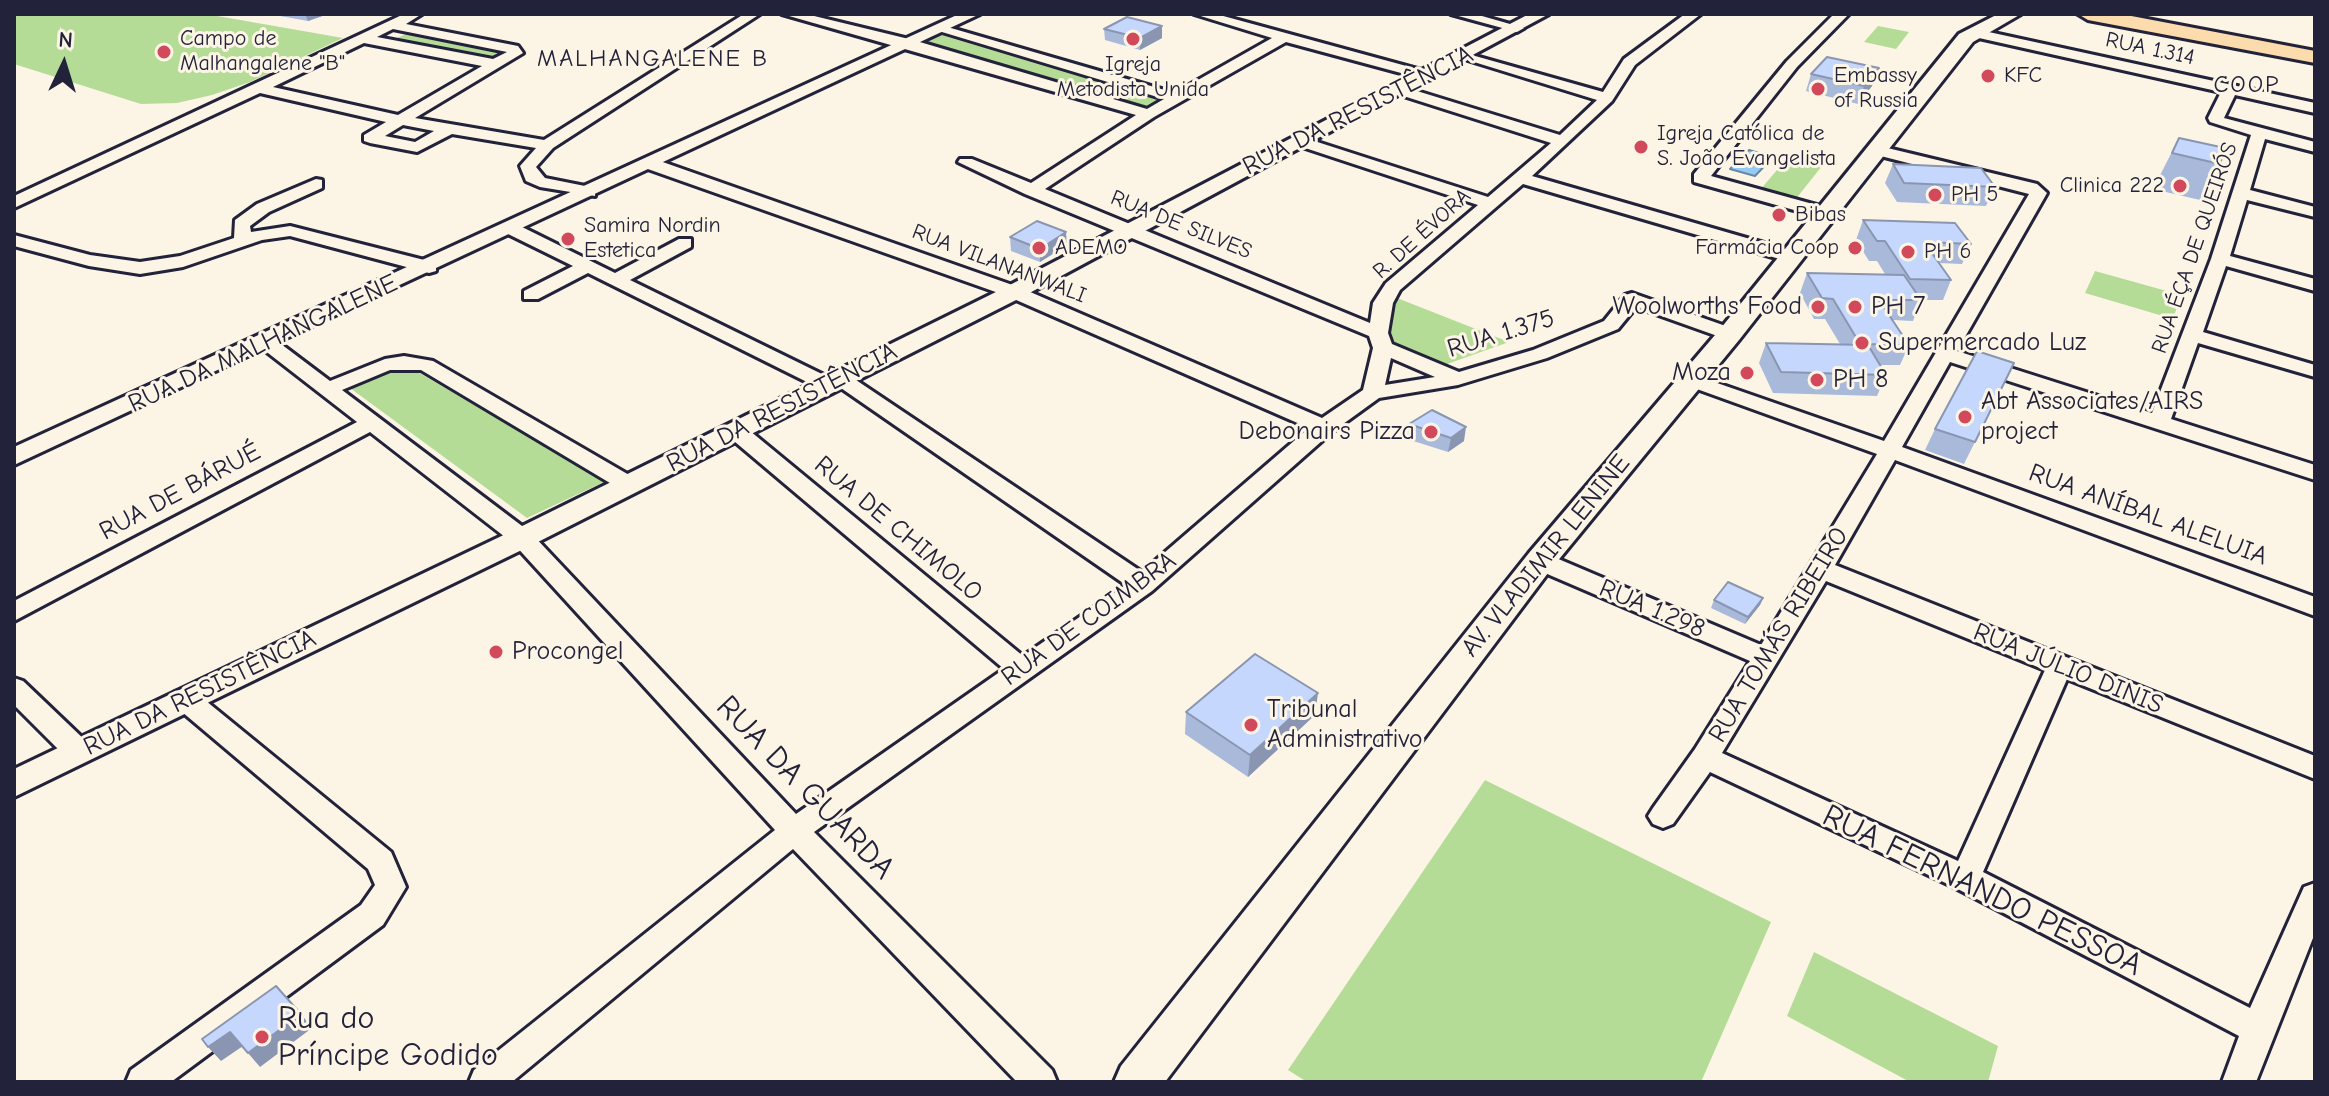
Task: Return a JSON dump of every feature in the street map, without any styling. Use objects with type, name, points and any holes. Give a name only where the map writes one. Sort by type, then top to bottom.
[{"type":"main road","name":"AV. VLADIMIR LENINE","points":[[1137,1082],[1540,561],[1730,334],[1969,29],[2012,14]]},
{"type":"main road","points":[[2088,14],[2315,57]]},
{"type":"main road","points":[[2148,14],[2315,48]]},
{"type":"street","points":[[14,203],[415,14]]},
{"type":"street","points":[[589,192],[532,177],[528,166],[547,145],[753,14]]},
{"type":"street","name":"RUA DA MALHANGALENE","points":[[14,457],[972,14]]},
{"type":"street","points":[[1201,14],[1427,76]]},
{"type":"street","points":[[1458,14],[1517,28]]},
{"type":"street","name":"RUA DA RESISTÊNCIA","points":[[14,784],[522,538],[1014,292],[1541,14]]},
{"type":"street","name":"R. DE ÉVORA","points":[[1373,393],[1383,303],[1393,287],[1563,141],[1607,98],[1629,62],[1694,14]]},
{"type":"street","points":[[1825,213],[1700,178],[1792,64],[1842,14]]},
{"type":"street","points":[[800,15],[908,43],[1149,114]]},
{"type":"street","points":[[392,25],[513,49],[516,53],[370,138],[412,148],[449,129]]},
{"type":"street","points":[[939,29],[1178,98]]},
{"type":"street","name":"RUA 1.314","points":[[1969,29],[2315,108]]},
{"type":"street","points":[[1031,190],[1149,114],[1285,36]]},
{"type":"street","points":[[364,39],[495,64]]},
{"type":"street","points":[[1466,55],[1607,98]]},
{"type":"street","points":[[260,88],[399,120],[547,145]]},
{"type":"street","points":[[2230,89],[2216,118],[2228,126],[2315,147]]},
{"type":"street","points":[[1399,90],[1563,141]]},
{"type":"street","name":"RUA ÉÇA DE QUEIRÓS","points":[[2159,422],[2220,259],[2259,134]]},
{"type":"street","points":[[1299,141],[1492,204]]},
{"type":"street","name":"RUA TOMÁS RIBEIRO","points":[[1663,816],[1705,757],[1821,569],[2038,193],[2031,188],[1875,150]]},
{"type":"street","name":"RUA DE SILVES","points":[[966,162],[1131,230],[1380,340],[1458,379]]},
{"type":"street","name":"RUA VILANANWALI","points":[[651,164],[1014,292],[1324,427]]},
{"type":"street","points":[[1521,178],[1789,256]]},
{"type":"street","points":[[243,241],[241,224],[263,208],[316,184]]},
{"type":"street","points":[[2240,193],[2315,212]]},
{"type":"street","points":[[512,229],[834,382],[1143,585]]},
{"type":"street","points":[[14,240],[89,260],[140,268],[183,261],[274,232],[305,233],[429,267]]},
{"type":"street","points":[[615,280],[685,243]]},
{"type":"street","points":[[2220,259],[2315,285]]},
{"type":"street","points":[[531,295],[588,266]]},
{"type":"street","name":"RUA 1.375","points":[[1373,393],[1458,379],[1540,354],[1611,325],[1632,299],[1730,334]]},
{"type":"street","points":[[2191,335],[2315,371]]},
{"type":"street","name":"RUA DA GUARDA","points":[[266,342],[522,538],[794,831],[1040,1082]]},
{"type":"street","points":[[1945,354],[2315,473]]},
{"type":"street","points":[[325,390],[385,365],[404,362],[426,365],[628,484]]},
{"type":"street","name":"RUA ANÍBAL ALELUIA","points":[[1690,380],[2315,607]]},
{"type":"street","name":"RUA DE COIMBRA","points":[[794,831],[1143,585],[1324,427],[1373,393]]},
{"type":"street","name":"RUA DE BÁRUÉ","points":[[14,612],[373,422]]},
{"type":"street","name":"RUA DE CHIMOLO","points":[[736,431],[1023,670]]},
{"type":"street","name":"RUA 1.298","points":[[1540,561],[1765,657]]},
{"type":"street","name":"RUA JÚLIO DINIS","points":[[1821,569],[2315,768]]},
{"type":"street","points":[[1965,878],[2059,667]]},
{"type":"street","points":[[14,688],[79,752]]},
{"type":"street","points":[[143,1082],[372,915],[391,887],[380,861],[185,699]]},
{"type":"street","name":"RUA FERNANDO PESSOA","points":[[1705,757],[1965,878],[2258,1029]]},
{"type":"street","points":[[486,1082],[794,831]]},
{"type":"street","points":[[2239,1082],[2258,1029],[2315,896]]},
{"type":"green space","points":[[14,14],[206,14],[343,38],[250,82],[212,95],[177,103],[141,104],[14,64]]},
{"type":"green space","points":[[1878,26],[1909,32],[1896,49],[1864,42]]},
{"type":"green space","points":[[939,29],[1178,98],[1149,114],[908,43]]},
{"type":"green space","points":[[406,34],[508,52],[499,60],[390,41]]},
{"type":"green space","points":[[1788,157],[1822,166],[1795,200],[1760,190]]},
{"type":"green space","points":[[2095,271],[2181,295],[2173,319],[2085,293]]},
{"type":"green space","points":[[1397,298],[1509,342],[1436,368],[1388,347],[1385,329],[1390,306]]},
{"type":"green space","points":[[408,367],[606,481],[527,518],[350,388],[376,371]]},
{"type":"green space","points":[[1485,780],[1771,922],[1701,1082],[1307,1082],[1288,1070]]},
{"type":"green space","points":[[1814,952],[1998,1046],[1988,1082],[1910,1082],[1787,1016]]},
{"type":"water","points":[[1749,150],[1773,157],[1755,176],[1730,169]]},
{"type":"building","points":[[1127,17],[1162,26],[1140,38],[1104,29]]},
{"type":"building","points":[[1827,57],[1879,68],[1864,86],[1811,74]]},
{"type":"building","points":[[2179,138],[2225,148],[2220,164],[2172,153]]},
{"type":"building","points":[[1893,164],[1981,168],[1995,187],[1904,183]]},
{"type":"building","points":[[1863,220],[1955,223],[1971,244],[1924,242],[1951,280],[1910,279],[1885,241],[1877,241]]},
{"type":"building","points":[[1037,221],[1066,232],[1040,249],[1010,237]]},
{"type":"building","points":[[1807,273],[1904,275],[1921,300],[1879,300],[1909,345],[1860,344],[1833,299],[1822,298]]},
{"type":"building","points":[[1766,343],[1868,345],[1886,375],[1781,372]]},
{"type":"building","name":"Abt Associates/AIRS project","points":[[1977,351],[2014,363],[1975,442],[1935,429]]},
{"type":"building","points":[[1432,410],[1466,427],[1451,438],[1409,424]]},
{"type":"building","points":[[1728,582],[1763,598],[1748,617],[1714,600]]},
{"type":"building","name":"Tribunal Administrativo","points":[[1255,654],[1318,693],[1250,755],[1186,712]]},
{"type":"building","points":[[276,986],[301,1014],[248,1053],[230,1032],[208,1047],[202,1039]]},
{"type":"place","name":"Igreja Metodista Unida","points":[[1133,39]]},
{"type":"place","name":"Campo de Malhangalene \"B\"","points":[[164,52]]},
{"type":"place","name":"KFC","points":[[1988,76]]},
{"type":"place","name":"Embassy of Russia","points":[[1818,89]]},
{"type":"place","name":"Igreja Católica de S. João Evangelista","points":[[1641,147]]},
{"type":"place","name":"Clinica 222","points":[[2180,186]]},
{"type":"place","name":"PH 5","points":[[1935,195]]},
{"type":"place","name":"Bibas","points":[[1779,215]]},
{"type":"place","name":"Samira Nordin Estetica","points":[[568,239]]},
{"type":"place","name":"ADEMO","points":[[1039,248]]},
{"type":"place","name":"Farmácia Coop","points":[[1855,248]]},
{"type":"place","name":"PH 6","points":[[1908,252]]},
{"type":"place","name":"Woolworths Food","points":[[1818,307]]},
{"type":"place","name":"PH 7","points":[[1855,307]]},
{"type":"place","name":"Supermercado Luz","points":[[1862,343]]},
{"type":"place","name":"Moza","points":[[1747,373]]},
{"type":"place","name":"PH 8","points":[[1817,380]]},
{"type":"place","name":"Abt Associates/AIRS project","points":[[1965,417]]},
{"type":"place","name":"Debonairs Pizza","points":[[1431,432]]},
{"type":"place","name":"Procongel","points":[[496,652]]},
{"type":"place","name":"Tribunal Administrativo","points":[[1251,725]]},
{"type":"place","name":"Rua do Príncipe Godido","points":[[262,1037]]},
{"type":"district","name":"MALHANGALENE B","points":[[653,59]]},
{"type":"district","name":"COOP","points":[[2247,85]]}]
